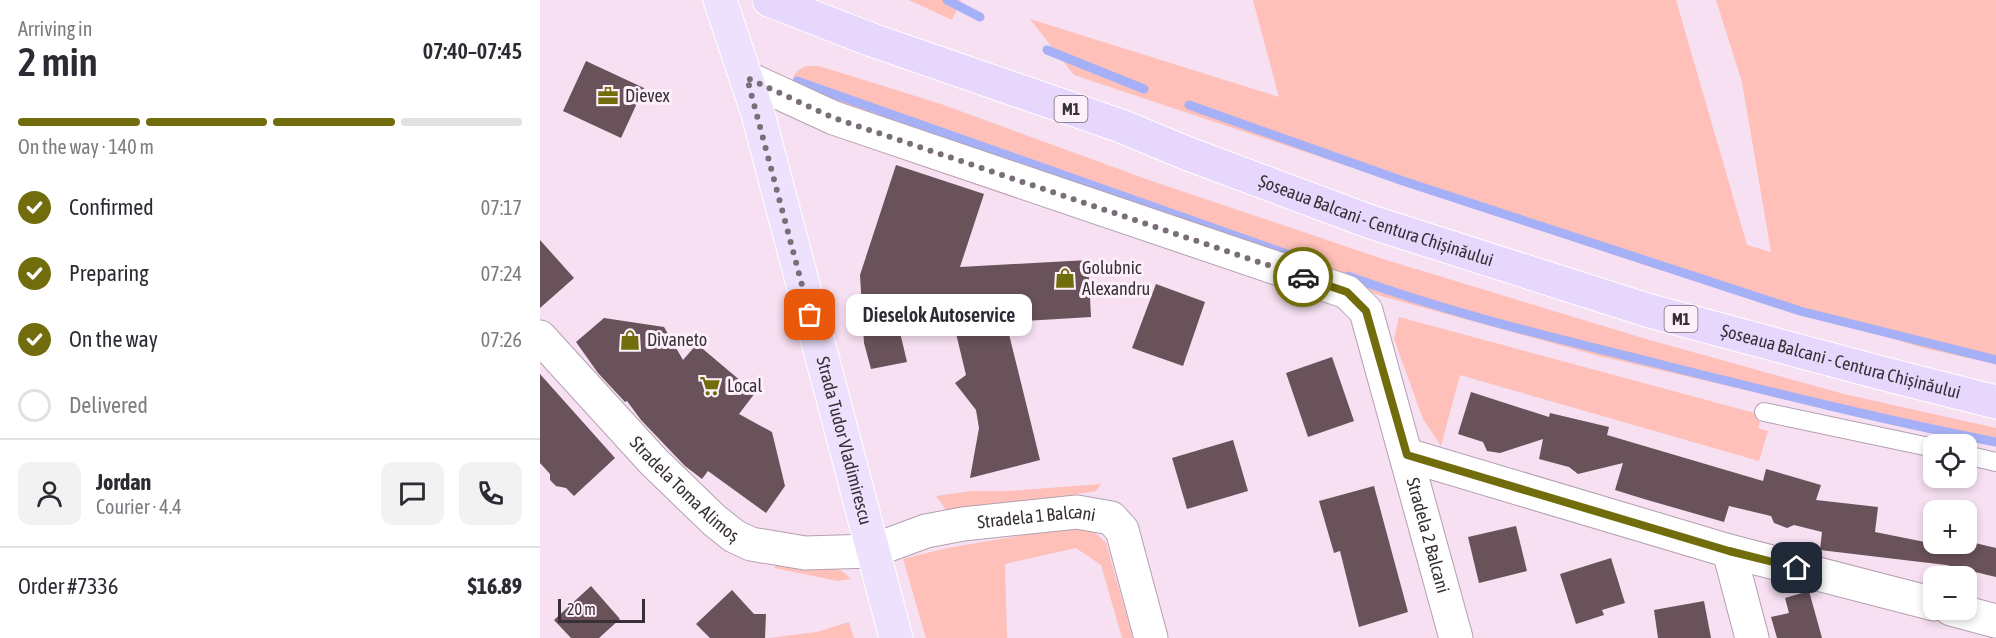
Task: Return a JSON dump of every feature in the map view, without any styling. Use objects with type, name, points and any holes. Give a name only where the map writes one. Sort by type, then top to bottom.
[{"type":"highway","name":"Șoseaua Balcani - Centura Chișinăului","points":[[769,0],[873,40],[1121,126],[1186,153],[1416,236],[1650,311],[1996,402]]},
{"type":"main road","name":"Strada Tudor Vladimirescu","points":[[720,0],[747,78],[896,638]]},
{"type":"street","name":"Stradela 2 Balcani","points":[[747,78],[834,118],[1347,292],[1366,311],[1456,638]]},
{"type":"street","name":"Stradela Toma Alimoș","points":[[540,337],[653,461],[714,520],[734,536],[751,543],[805,553],[872,551]]},
{"type":"street","points":[[1407,455],[1729,551],[1923,601]]},
{"type":"street","name":"Stradela 1 Balcani","points":[[872,551],[918,533],[963,524],[1077,512],[1111,518],[1122,530],[1151,638]]},
{"type":"street","points":[[1729,551],[1752,638]]},
{"type":"street","points":[[1977,616],[1996,621]]},
{"type":"lane","points":[[1764,412],[1923,446]]},
{"type":"lane","points":[[1977,458],[1996,462]]},
{"type":"shaded area","points":[[909,0],[961,0],[952,20]]},
{"type":"shaded area","points":[[1253,0],[1676,0],[1747,245],[1771,252],[1742,82],[1716,0],[1996,0],[1996,364],[1927,349],[1657,269],[1074,75],[1030,19],[1279,97]]},
{"type":"shaded area","points":[[806,66],[819,66],[941,104],[1146,179],[1383,259],[1646,339],[1844,394],[1996,428],[1996,445],[1977,441],[1977,434],[1944,434],[1599,356],[1381,296],[1010,161],[834,106],[793,82],[796,72]]},
{"type":"shaded area","points":[[1399,317],[1762,415],[1758,428],[1768,431],[1759,461],[1460,375],[1441,446],[1423,419],[1394,339]]},
{"type":"shaded area","points":[[1101,484],[1096,491],[950,515],[936,496],[972,491],[1009,491]]},
{"type":"shaded area","points":[[1077,526],[1096,533],[1106,543],[1133,638],[1122,638],[1101,565],[1076,548],[1005,564],[1007,638],[926,638],[903,559],[947,548]]},
{"type":"shaded area","points":[[783,557],[828,565],[837,568],[851,579],[838,581],[774,568]]},
{"type":"shaded area","points":[[849,622],[854,638],[769,638],[817,632]]},
{"type":"building","points":[[586,61],[644,88],[621,138],[563,111]]},
{"type":"building","points":[[896,165],[984,194],[960,267],[1088,260],[1091,317],[1006,322],[1040,460],[970,478],[979,428],[976,410],[955,383],[966,375],[954,325],[899,328],[907,362],[871,369],[864,343],[860,275]]},
{"type":"building","points":[[540,240],[574,278],[540,308]]},
{"type":"building","points":[[1156,284],[1205,302],[1183,366],[1132,348]]},
{"type":"building","points":[[604,318],[664,327],[683,360],[697,344],[755,393],[739,414],[772,432],[785,486],[766,513],[708,471],[702,479],[685,466],[641,420],[627,401],[625,402],[598,373],[576,342]]},
{"type":"building","points":[[1332,357],[1354,421],[1308,437],[1286,373]]},
{"type":"building","points":[[540,374],[615,458],[574,496],[566,488],[556,486],[550,480],[550,474],[540,463]]},
{"type":"building","points":[[1471,392],[1549,417],[1550,413],[1609,427],[1607,435],[1763,481],[1766,469],[1821,485],[1816,500],[1878,507],[1875,532],[1923,542],[1923,554],[1977,554],[1977,543],[1996,548],[1996,577],[1977,572],[1977,566],[1950,566],[1820,550],[1822,532],[1794,525],[1787,528],[1774,523],[1771,516],[1729,506],[1724,522],[1615,490],[1623,463],[1578,474],[1569,467],[1539,459],[1543,439],[1500,453],[1487,451],[1483,442],[1458,434]]},
{"type":"building","points":[[1233,440],[1248,491],[1187,509],[1172,458]]},
{"type":"building","points":[[1374,486],[1408,612],[1359,627],[1340,551],[1334,553],[1319,501]]},
{"type":"building","points":[[1516,526],[1527,571],[1479,583],[1468,537]]},
{"type":"building","points":[[1611,558],[1625,603],[1602,610],[1604,615],[1576,624],[1560,574]]},
{"type":"building","points":[[591,586],[620,619],[599,638],[571,638],[554,620]]},
{"type":"building","points":[[732,590],[754,614],[766,614],[765,638],[710,638],[696,624]]},
{"type":"building","points":[[1809,591],[1822,638],[1777,638],[1771,617],[1789,613],[1785,598]]},
{"type":"building","points":[[1704,601],[1711,638],[1658,638],[1654,610]]},
{"type":"waterway","points":[[947,0],[980,17]]},
{"type":"waterway","points":[[1047,50],[1144,89]]},
{"type":"waterway","points":[[797,81],[1298,258]]},
{"type":"waterway","points":[[1189,105],[1403,181],[1800,311],[1996,360]]},
{"type":"waterway","points":[[1348,276],[1424,302],[1541,334],[1827,405],[1996,442]]},
{"type":"way so far","points":[[810,315],[747,78],[834,118],[1303,277]]},
{"type":"place","name":"Dievex","points":[[608,96]]},
{"type":"place","name":"Golubnic Alexandru","points":[[1065,278]]},
{"type":"place","name":"Dieselok Autoservice","points":[[810,315]]},
{"type":"place","name":"Divaneto","points":[[630,340]]},
{"type":"place","name":"Local","points":[[710,386]]},
{"type":"route","points":[[1303,277],[1347,292],[1366,311],[1407,455],[1729,551],[1797,568]]}]
